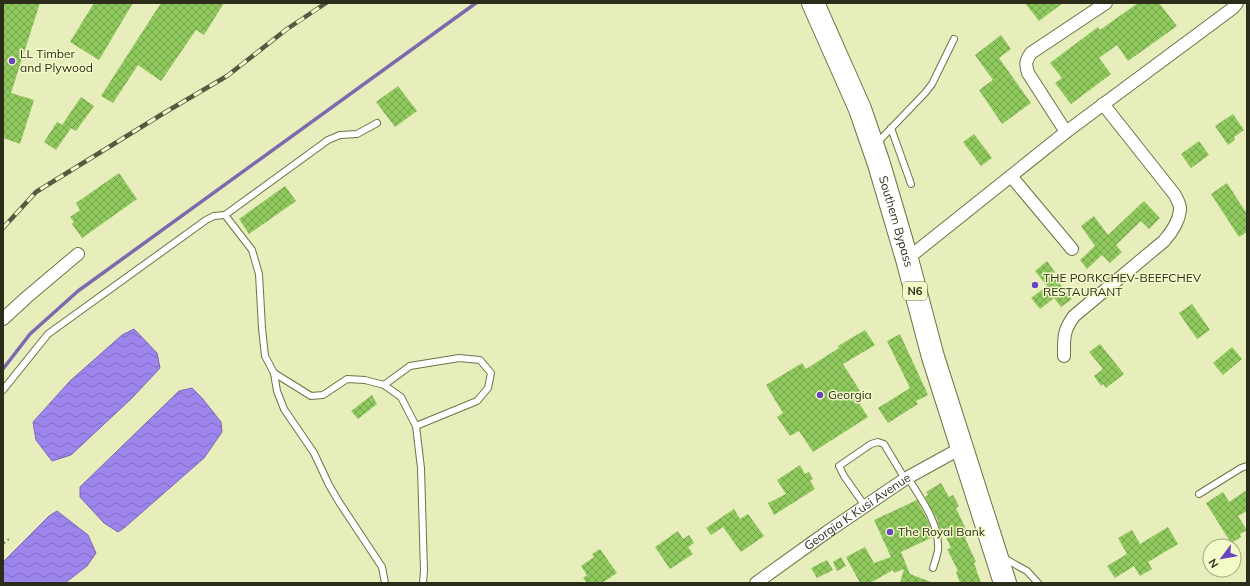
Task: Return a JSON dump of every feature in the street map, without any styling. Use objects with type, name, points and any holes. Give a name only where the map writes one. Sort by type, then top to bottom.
[{"type":"highway","name":"Southern Bypass","points":[[813,3],[860,109],[873,146],[907,259],[933,357],[1006,583]]},
{"type":"street","points":[[1066,132],[1028,73],[1026,65],[1027,58],[1031,53],[1106,3]]},
{"type":"street","points":[[907,259],[1066,132],[1234,8],[1237,3]]},
{"type":"street","points":[[1064,356],[1064,336],[1067,325],[1074,316],[1164,241],[1170,234],[1179,216],[1180,209],[1175,195],[1103,104]]},
{"type":"street","points":[[1011,176],[1072,249]]},
{"type":"street","points":[[3,319],[26,296],[78,254]]},
{"type":"street","name":"Georgia K Kusi Avenue","points":[[756,583],[865,506],[907,479],[963,447]]},
{"type":"lane","points":[[873,146],[916,103],[932,84],[954,39]]},
{"type":"lane","points":[[3,390],[48,334],[206,220],[214,216],[225,215],[328,140],[340,136],[357,134],[377,123]]},
{"type":"lane","points":[[891,128],[911,184]]},
{"type":"lane","points":[[225,215],[252,250],[259,274],[265,356],[274,373],[277,391],[284,409],[314,453],[339,502],[382,567],[386,583]]},
{"type":"lane","points":[[384,385],[410,366],[459,358],[480,360],[491,373],[488,388],[477,401],[416,426]]},
{"type":"lane","points":[[274,373],[311,396],[323,395],[347,379],[365,380],[384,385],[401,398],[416,426],[421,468],[424,571],[423,583]]},
{"type":"lane","points":[[865,506],[844,476],[839,466],[871,444],[878,442],[884,444],[929,512],[937,535],[938,550],[933,568]]},
{"type":"lane","points":[[1199,494],[1241,468],[1247,466]]},
{"type":"lane","points":[[996,553],[1027,571],[1038,583]]},
{"type":"path","points":[[3,544],[9,539]]},
{"type":"water","points":[[134,329],[157,353],[160,368],[132,398],[71,455],[52,461],[36,440],[33,422],[70,381],[122,335]]},
{"type":"water","points":[[192,388],[221,422],[222,432],[204,458],[118,532],[104,523],[80,497],[80,487],[179,391]]},
{"type":"water","points":[[57,511],[88,535],[96,553],[87,566],[65,583],[3,583],[3,562],[49,516]]},
{"type":"building","name":"LL Timber and Plywood","points":[[3,3],[40,3],[11,93],[34,100],[20,144],[3,138]]},
{"type":"building","points":[[94,3],[133,3],[99,60],[70,42]]},
{"type":"building","points":[[161,3],[224,3],[204,35],[196,30],[161,81],[138,65],[113,103],[101,96]]},
{"type":"building","points":[[1025,3],[1063,3],[1039,21]]},
{"type":"building","points":[[1138,3],[1159,3],[1177,26],[1128,61],[1117,45],[1099,58],[1111,74],[1071,104],[1055,83],[1062,78],[1050,63],[1098,27],[1100,30]]},
{"type":"building","points":[[1001,35],[1011,49],[999,58],[1031,103],[1002,124],[979,90],[993,80],[975,55]]},
{"type":"building","points":[[398,86],[417,111],[395,127],[376,102]]},
{"type":"building","points":[[81,97],[94,106],[76,131],[71,128],[56,150],[44,142],[57,122],[62,125]]},
{"type":"building","points":[[1233,114],[1244,130],[1234,137],[1235,140],[1228,145],[1215,126]]},
{"type":"building","points":[[974,134],[992,158],[981,166],[963,142]]},
{"type":"building","points":[[1199,141],[1209,155],[1191,168],[1181,154]]},
{"type":"building","points":[[119,173],[137,199],[82,238],[72,224],[74,222],[70,217],[80,210],[76,203]]},
{"type":"building","points":[[1227,183],[1247,214],[1247,232],[1239,237],[1211,194]]},
{"type":"building","points":[[285,186],[296,201],[249,234],[239,219]]},
{"type":"building","points":[[1144,201],[1160,218],[1149,229],[1141,221],[1116,245],[1122,252],[1110,263],[1102,255],[1087,269],[1080,260],[1095,246],[1081,226],[1094,216],[1108,235]]},
{"type":"building","points":[[1047,261],[1055,272],[1052,274],[1072,299],[1061,307],[1054,298],[1040,309],[1031,298],[1047,286],[1035,271]]},
{"type":"building","points":[[1192,304],[1210,330],[1197,339],[1179,313]]},
{"type":"building","points":[[865,330],[875,345],[843,364],[860,391],[854,395],[868,417],[813,452],[799,431],[790,436],[777,417],[783,413],[766,385],[802,363],[806,369],[839,348],[838,346]]},
{"type":"building","points":[[900,334],[928,395],[916,401],[918,404],[888,423],[878,408],[910,388],[887,341]]},
{"type":"building","points":[[1100,344],[1124,374],[1106,388],[1103,384],[1101,386],[1094,376],[1103,369],[1089,352]]},
{"type":"building","points":[[1232,347],[1242,359],[1223,375],[1213,363]]},
{"type":"building","points":[[372,395],[377,404],[358,419],[351,411]]},
{"type":"building","points":[[800,465],[805,474],[809,472],[813,479],[810,481],[815,489],[774,515],[768,503],[786,494],[777,480]]},
{"type":"building","points":[[941,483],[949,497],[953,495],[959,506],[956,508],[969,536],[965,538],[976,562],[974,563],[981,583],[960,583],[956,572],[958,571],[947,549],[951,548],[944,532],[941,533],[937,519],[925,497],[928,495],[926,492]]},
{"type":"building","points":[[1247,490],[1247,511],[1238,516],[1247,530],[1240,534],[1241,537],[1239,538],[1228,538],[1206,503],[1223,492],[1229,502]]},
{"type":"building","points":[[917,500],[929,523],[933,537],[901,552],[910,574],[931,583],[900,583],[904,569],[894,573],[893,570],[870,583],[860,583],[846,557],[865,547],[874,563],[891,557],[874,520]]},
{"type":"building","points":[[734,509],[740,519],[748,514],[764,536],[741,552],[723,527],[711,535],[706,528]]},
{"type":"building","points":[[1168,527],[1178,544],[1148,562],[1152,569],[1140,576],[1134,566],[1115,578],[1107,566],[1127,554],[1118,538],[1132,530],[1140,544]]},
{"type":"building","points":[[678,531],[683,539],[689,535],[694,543],[688,547],[693,554],[670,569],[655,547]]},
{"type":"building","points":[[600,549],[617,573],[602,583],[587,583],[583,578],[587,575],[581,566],[594,557],[592,554]]},
{"type":"building","points":[[841,557],[846,566],[837,571],[833,562]]},
{"type":"building","points":[[827,560],[833,570],[817,578],[811,568]]},
{"type":"waterway","points":[[3,369],[30,334],[78,291],[476,3]]},
{"type":"railway","points":[[3,228],[36,192],[227,76],[287,29],[326,3]]},
{"type":"place","name":"LL Timber and Plywood","points":[[12,61]]},
{"type":"place","name":"THE PORKCHEV-BEEFCHEV RESTAURANT","points":[[1035,285]]},
{"type":"place","name":"Georgia","points":[[820,395]]},
{"type":"place","name":"The Royal Bank","points":[[890,532]]}]
